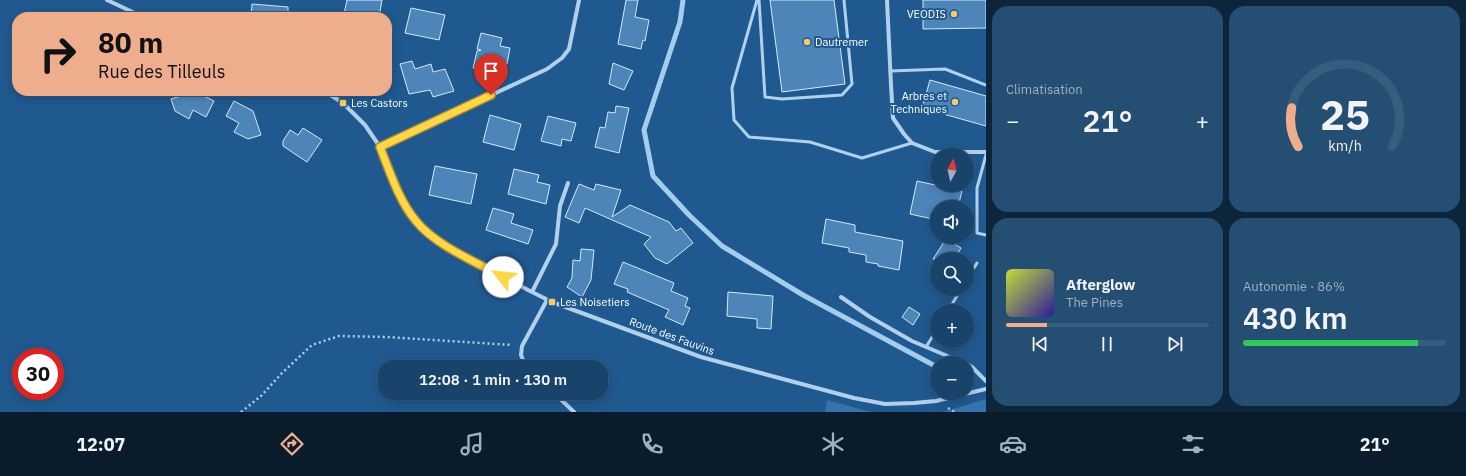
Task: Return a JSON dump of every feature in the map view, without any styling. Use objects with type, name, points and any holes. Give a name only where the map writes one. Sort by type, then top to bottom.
[{"type":"street","points":[[107,0],[132,12]]},
{"type":"street","points":[[380,147],[547,69],[562,58],[569,49],[579,0]]},
{"type":"street","points":[[887,0],[893,118],[912,143],[935,152],[986,154]]},
{"type":"street","name":"Route des Fauvins","points":[[332,96],[343,103],[355,114],[365,125],[380,147],[399,193],[416,222],[442,243],[547,300],[701,357],[854,398],[885,404],[914,403],[936,401],[986,389]]},
{"type":"street","points":[[532,292],[556,244],[560,206],[568,183]]},
{"type":"street","points":[[841,297],[912,341],[947,356]]},
{"type":"street","points":[[523,360],[521,355],[522,346],[547,300]]},
{"type":"street","points":[[974,369],[986,381]]},
{"type":"street","points":[[561,400],[574,412]]},
{"type":"lane","points":[[758,0],[765,97],[782,99],[842,95],[852,84],[844,0]]},
{"type":"lane","points":[[758,0],[732,88],[734,120],[749,137],[810,142],[862,158],[912,143]]},
{"type":"lane","points":[[890,71],[945,69],[986,85]]},
{"type":"lane","points":[[986,154],[977,188],[977,233],[986,235]]},
{"type":"lane","points":[[974,268],[977,263]]},
{"type":"lane","points":[[926,347],[930,340]]},
{"type":"path","points":[[240,412],[260,396],[312,345],[339,336],[471,342],[522,346]]},
{"type":"shaded area","points":[[986,399],[986,412],[943,412]]},
{"type":"shaded area","points":[[827,400],[871,412],[825,412]]},
{"type":"building","points":[[347,0],[382,0],[380,12],[344,12]]},
{"type":"building","points":[[626,0],[638,0],[635,17],[649,20],[645,41],[643,40],[641,49],[618,44]]},
{"type":"building","name":"Dautremer","points":[[770,0],[834,0],[845,84],[782,92]]},
{"type":"building","name":"VEODIS","points":[[923,0],[986,0],[986,28],[923,29]]},
{"type":"building","points":[[252,4],[288,7],[288,12],[251,12]]},
{"type":"building","points":[[411,8],[445,15],[439,40],[405,33]]},
{"type":"building","points":[[481,33],[502,38],[500,46],[510,48],[507,64],[496,62],[494,72],[473,68],[477,51],[481,50],[477,49]]},
{"type":"building","points":[[412,61],[415,69],[431,64],[433,72],[445,69],[454,91],[433,97],[430,90],[409,94],[400,64]]},
{"type":"building","points":[[613,63],[633,71],[624,90],[609,84]]},
{"type":"building","name":"Arbres et Techniques","points":[[930,80],[986,96],[986,126],[922,108]]},
{"type":"building","points":[[181,96],[204,96],[214,101],[206,117],[193,110],[189,119],[175,111],[171,99]]},
{"type":"building","points":[[234,101],[253,111],[261,135],[248,139],[234,132],[239,123],[226,116]]},
{"type":"building","points":[[616,106],[629,108],[619,153],[595,147],[600,127],[605,128],[608,112],[615,113]]},
{"type":"building","points":[[490,115],[521,124],[514,150],[483,142]]},
{"type":"building","points":[[548,116],[576,123],[571,141],[562,139],[561,146],[541,141]]},
{"type":"building","points":[[303,128],[322,140],[307,162],[283,146],[283,141],[290,130],[298,135]]},
{"type":"building","points":[[435,166],[477,174],[471,204],[429,195]]},
{"type":"building","points":[[514,169],[539,175],[537,182],[550,185],[546,204],[508,194]]},
{"type":"building","points":[[917,181],[930,184],[930,192],[962,192],[960,200],[930,200],[930,218],[910,214]]},
{"type":"building","points":[[579,184],[594,190],[596,184],[621,190],[612,217],[630,205],[669,222],[676,231],[681,228],[693,243],[667,264],[655,258],[644,244],[651,237],[585,208],[579,223],[565,217]]},
{"type":"building","points":[[493,208],[514,214],[511,223],[533,230],[528,244],[486,230]]},
{"type":"building","points":[[826,219],[855,225],[855,232],[903,241],[899,270],[866,262],[866,255],[849,252],[849,248],[822,243]]},
{"type":"building","points":[[943,244],[954,244],[961,248],[959,252],[938,252]]},
{"type":"building","points":[[581,249],[594,250],[591,280],[582,297],[567,287],[572,278],[573,260],[580,261]]},
{"type":"building","points":[[623,262],[674,283],[671,291],[688,298],[685,306],[690,308],[683,325],[665,317],[669,310],[627,292],[628,289],[614,284]]},
{"type":"building","points":[[728,292],[773,296],[771,329],[757,328],[757,319],[727,316]]},
{"type":"building","points":[[909,307],[920,314],[913,325],[902,317]]},
{"type":"waterway","points":[[683,0],[680,22],[644,130],[653,176],[689,215],[722,246],[803,295],[930,363]]},
{"type":"place","name":"VEODIS","points":[[954,14]]},
{"type":"place","name":"Dautremer","points":[[807,42]]},
{"type":"place","name":"Arbres et Techniques","points":[[955,102]]},
{"type":"place","name":"Les Castors","points":[[343,103]]},
{"type":"place","name":"Les Noisetiers","points":[[552,302]]},
{"type":"route","points":[[491,95],[380,147],[399,193],[416,222],[442,243],[503,277]]}]
